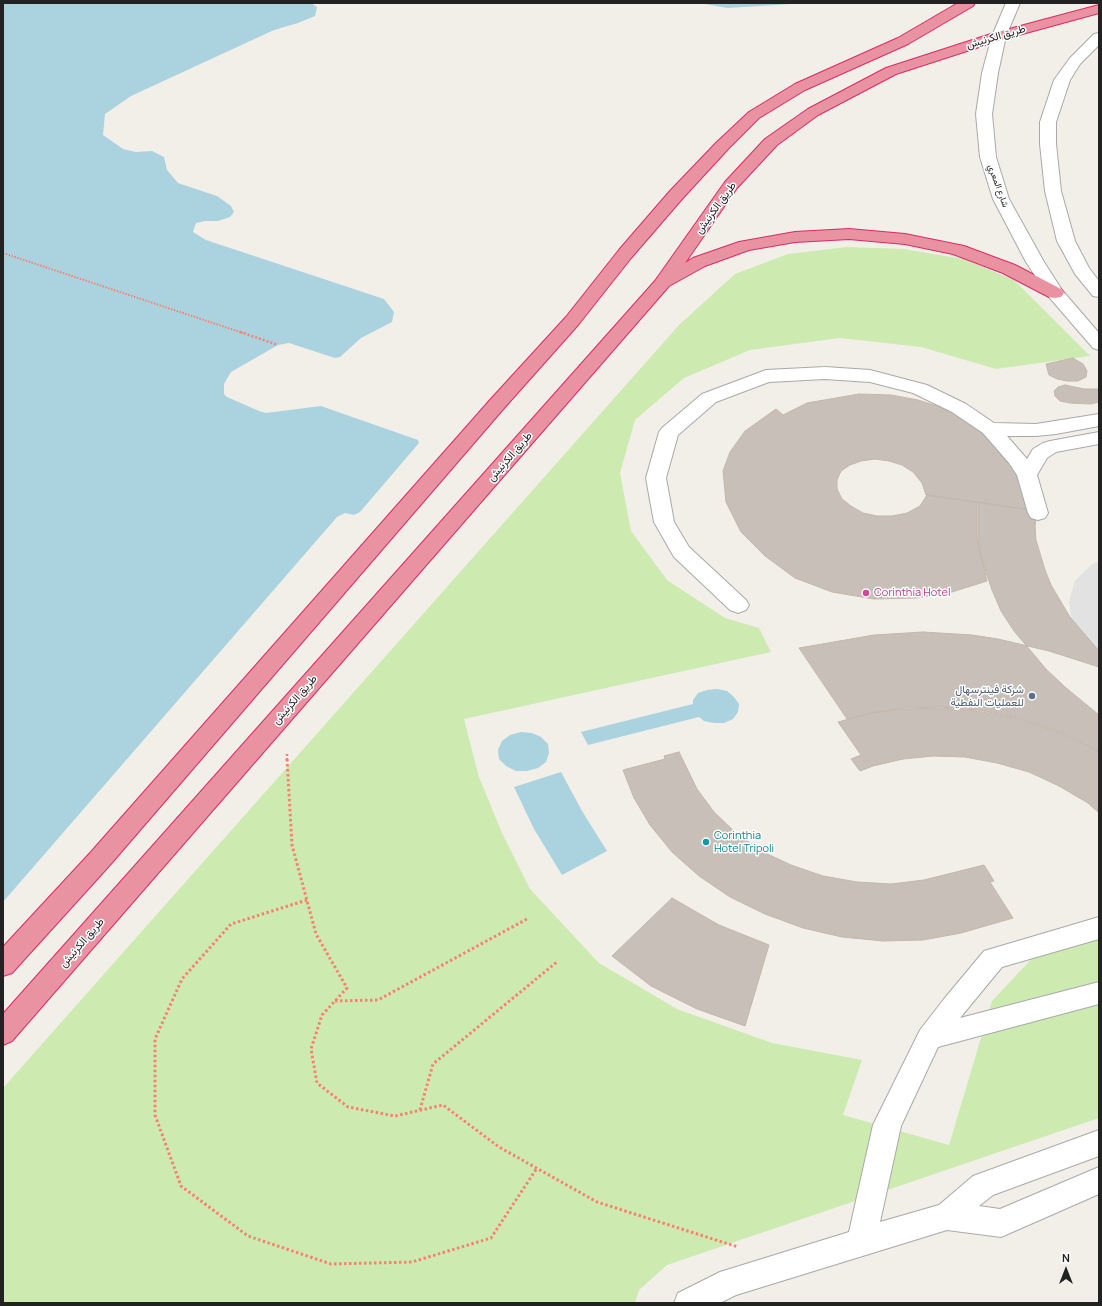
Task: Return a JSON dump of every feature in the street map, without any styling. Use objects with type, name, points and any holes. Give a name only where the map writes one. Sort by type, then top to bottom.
[{"type":"highway","points":[[3,965],[100,859],[498,403],[572,321],[625,254],[671,201],[722,146],[754,115],[800,87],[903,41],[968,3]]},
{"type":"highway","name":"طريق الكرنيش","points":[[3,1033],[661,285],[731,185],[771,142],[813,112],[891,71],[999,36],[1099,9]]},
{"type":"highway","points":[[661,285],[699,262],[745,246],[795,236],[849,234],[904,239],[958,250],[1009,269],[1055,293]]},
{"type":"street","name":"شارع المعري","points":[[1013,3],[999,36],[990,73],[984,114],[988,157],[1001,199],[1024,243],[1055,293],[1099,344]]},
{"type":"street","points":[[1099,37],[1075,61],[1062,80],[1048,122],[1048,144],[1053,192],[1066,241],[1081,270],[1099,292]]},
{"type":"street","points":[[738,605],[681,552],[664,522],[656,478],[669,432],[709,398],[766,376],[825,373],[870,376],[920,389],[959,408],[990,429],[1016,458],[1027,475],[1038,513]]},
{"type":"street","points":[[990,429],[1036,430],[1099,420]]},
{"type":"street","points":[[1027,475],[1040,454],[1050,447],[1099,438]]},
{"type":"street","points":[[861,1242],[887,1125],[929,1038],[952,1007],[993,960],[1099,928]]},
{"type":"street","points":[[929,1038],[1099,992]]},
{"type":"street","points":[[689,1303],[730,1282],[947,1216],[983,1185],[1099,1142]]},
{"type":"street","points":[[947,1216],[1001,1223],[1099,1180]]},
{"type":"path","points":[[3,253],[278,345]]},
{"type":"path","points":[[284,713],[292,845],[316,934],[347,988],[322,1015],[310,1049],[317,1083],[348,1107],[394,1116],[443,1105],[499,1146],[597,1202],[790,1264]]},
{"type":"path","points":[[307,900],[231,924],[182,979],[155,1039],[156,1115],[181,1186],[248,1236],[332,1264],[412,1262],[491,1238],[537,1168]]},
{"type":"path","points":[[335,1001],[378,1000],[527,920]]},
{"type":"path","points":[[420,1110],[433,1064],[558,961]]},
{"type":"green space","points":[[847,247],[904,249],[963,259],[1014,280],[1090,356],[996,369],[921,347],[840,338],[750,350],[684,378],[635,420],[620,473],[631,531],[667,580],[725,618],[759,628],[771,652],[464,719],[479,777],[502,833],[530,889],[599,963],[677,1009],[772,1043],[862,1060],[843,1115],[949,1145],[992,1001],[1038,952],[1099,933],[1099,1118],[667,1265],[639,1290],[635,1303],[3,1303],[3,1088],[679,325],[735,274],[788,254]]},
{"type":"shaded area","points":[[1099,561],[1099,657],[1072,623],[1069,601],[1075,581],[1091,565]]},
{"type":"water","points":[[3,3],[311,3],[317,7],[315,16],[274,30],[131,96],[105,114],[103,135],[123,149],[136,152],[152,151],[164,157],[167,170],[178,183],[217,196],[231,206],[234,212],[230,217],[218,221],[196,223],[193,232],[206,240],[384,299],[394,312],[392,322],[361,338],[340,357],[335,358],[289,343],[278,345],[231,372],[224,384],[224,394],[227,397],[266,413],[321,406],[418,440],[419,443],[360,512],[354,515],[345,513],[337,517],[3,902]]},
{"type":"water","points":[[698,3],[807,3],[728,8]]},
{"type":"water","points":[[717,689],[727,691],[739,704],[738,712],[733,719],[724,723],[704,721],[699,717],[588,745],[581,732],[693,704],[693,700],[698,693]]},
{"type":"water","points":[[521,732],[532,733],[541,737],[548,744],[549,753],[546,762],[538,768],[527,771],[516,771],[506,766],[499,759],[498,750],[502,741],[510,735]]},
{"type":"water","points":[[561,772],[582,811],[607,851],[562,875],[534,829],[514,787]]},
{"type":"building","points":[[1073,358],[1083,364],[1087,371],[1086,377],[1078,381],[1067,381],[1057,379],[1049,375],[1046,364]]},
{"type":"building","points":[[1065,385],[1084,389],[1099,389],[1099,402],[1091,404],[1060,401],[1055,396],[1054,391],[1058,387]]},
{"type":"building","points":[[859,394],[891,395],[918,400],[943,408],[962,416],[1015,458],[1037,511],[977,502],[977,539],[987,581],[952,592],[917,598],[874,599],[832,592],[795,578],[765,556],[741,532],[726,502],[723,471],[730,452],[745,431],[776,409],[783,415],[807,403]],"holes":[[[875,459],[889,461],[902,465],[913,472],[922,483],[927,495],[920,506],[907,513],[892,516],[877,516],[863,513],[842,499],[837,489],[837,480],[841,471],[850,465],[861,461]]]},
{"type":"building","points":[[978,502],[1037,511],[1035,526],[1036,540],[1051,585],[1070,617],[1099,651],[1099,715],[1046,669],[1014,631],[1001,611],[980,554],[978,538]]},
{"type":"building","points":[[923,632],[972,635],[998,639],[1049,651],[1099,667],[1099,752],[1084,743],[1049,728],[1014,717],[978,710],[941,707],[905,708],[871,713],[847,719],[799,648],[874,635]]},
{"type":"building","points":[[941,708],[977,711],[1014,718],[1049,729],[1099,752],[1099,813],[1088,803],[1059,786],[1029,772],[997,763],[965,757],[933,756],[903,759],[873,766],[860,771],[851,759],[861,755],[838,722],[871,713],[905,709]]},
{"type":"building","name":"Corinthia Hotel Tripoli","points":[[679,752],[697,789],[714,812],[735,832],[761,851],[791,865],[823,876],[857,882],[891,884],[924,880],[984,865],[994,881],[990,882],[1013,918],[961,933],[923,940],[883,941],[842,937],[803,928],[765,914],[730,897],[699,876],[672,852],[650,825],[634,798],[623,770],[665,759],[664,756]]},
{"type":"building","points":[[672,898],[719,925],[769,945],[745,1026],[697,1009],[651,986],[612,956]]},
{"type":"place","name":"Corinthia Hotel","points":[[866,593]]},
{"type":"place","name":"شركة فينترسهال للعمليات النفطية","points":[[1032,696]]},
{"type":"place","name":"Corinthia Hotel Tripoli","points":[[706,842]]}]
